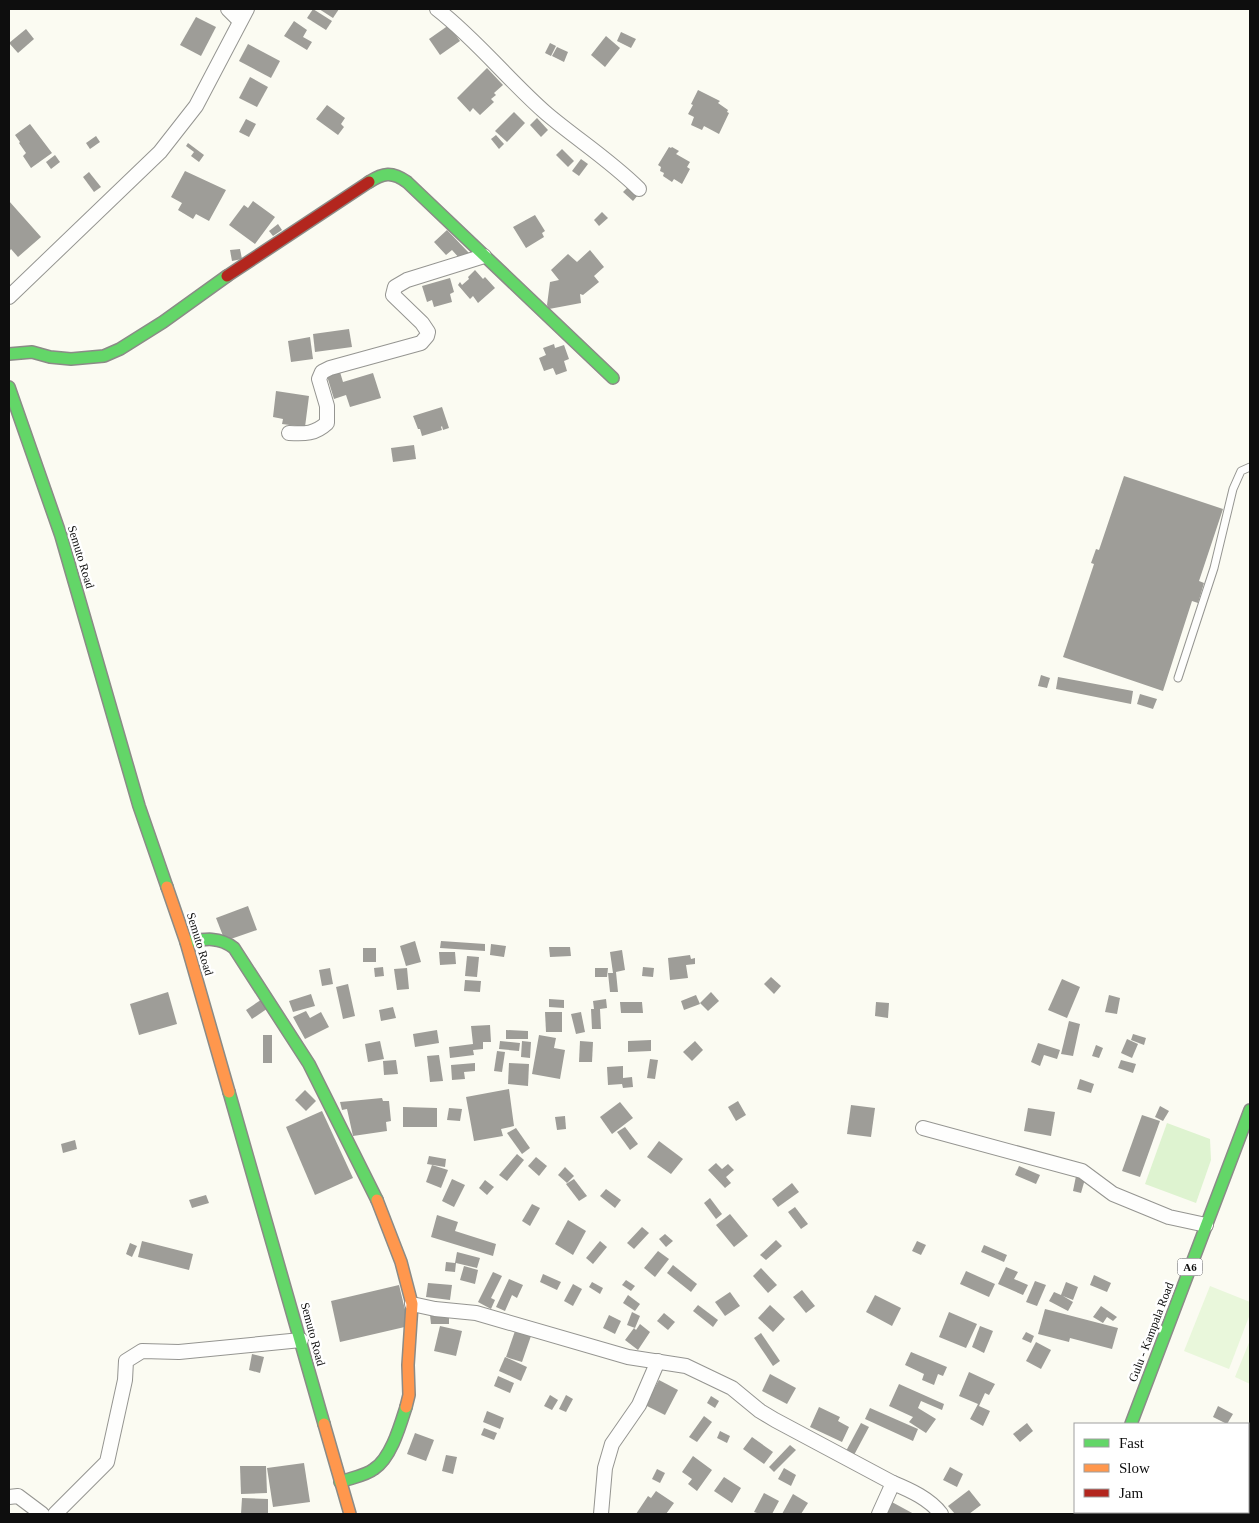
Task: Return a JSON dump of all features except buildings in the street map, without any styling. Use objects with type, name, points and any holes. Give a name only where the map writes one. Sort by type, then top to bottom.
[{"type":"main road","points":[[9,354],[32,352],[50,357],[70,359],[104,356],[120,349],[380,175],[391,174],[399,176],[613,378]]},
{"type":"main road","name":"Semuto Road","points":[[9,387],[61,536],[139,806],[186,942],[350,1514]]},
{"type":"main road","points":[[186,942],[211,938],[228,942],[234,948],[309,1064],[381,1207],[401,1262],[412,1304],[408,1395],[400,1427],[384,1459],[373,1470],[340,1482]]},
{"type":"main road","name":"Gulu - Kampala Road","points":[[1131,1423],[1250,1110]]},
{"type":"street","points":[[9,297],[160,152],[196,106],[244,15],[228,9]]},
{"type":"street","points":[[437,9],[459,26],[547,114],[602,156],[639,189]]},
{"type":"street","points":[[289,433],[302,434],[318,431],[326,423],[326,406],[319,379],[322,372],[330,368],[421,343],[427,336],[428,332],[422,323],[393,295],[395,287],[407,280],[484,256]]},
{"type":"street","points":[[923,1128],[1082,1171],[1113,1194],[1170,1217],[1206,1225]]},
{"type":"street","points":[[412,1304],[435,1309],[476,1313],[628,1357],[686,1366],[732,1388],[775,1420],[893,1483],[912,1491],[941,1514]]},
{"type":"street","points":[[55,1514],[107,1462],[125,1380],[126,1361],[142,1351],[179,1352],[301,1340]]},
{"type":"street","points":[[601,1514],[605,1468],[612,1444],[639,1405],[658,1361]]},
{"type":"street","points":[[879,1514],[893,1483]]},
{"type":"street","points":[[9,1497],[18,1496],[42,1514]]},
{"type":"lane","points":[[1178,678],[1214,568],[1233,489],[1241,471],[1250,467]]},
{"type":"green space","points":[[1167,1123],[1210,1139],[1211,1160],[1196,1203],[1145,1184]]},
{"type":"green space","points":[[1210,1286],[1250,1302],[1250,1314],[1229,1369],[1184,1351]]},
{"type":"green space","points":[[1250,1340],[1250,1384],[1235,1377]]},
{"type":"traffic: fast","points":[[369,182],[388,174],[402,178],[407,182],[613,378]]},
{"type":"traffic: fast","points":[[9,354],[32,352],[50,357],[71,359],[104,356],[120,349],[163,322],[227,276]]},
{"type":"traffic: fast","points":[[9,387],[61,536],[139,806],[167,887]]},
{"type":"traffic: fast","points":[[186,942],[205,939],[217,940],[234,948],[309,1064],[377,1200]]},
{"type":"traffic: fast","points":[[229,1092],[324,1424]]},
{"type":"traffic: fast","points":[[1131,1423],[1250,1110]]},
{"type":"traffic: fast","points":[[340,1482],[366,1473],[380,1464],[390,1450],[406,1407]]},
{"type":"traffic: slow","points":[[167,887],[186,942],[229,1092]]},
{"type":"traffic: slow","points":[[377,1200],[401,1262],[412,1304],[408,1365],[409,1395],[406,1407]]},
{"type":"traffic: slow","points":[[324,1424],[350,1514]]},
{"type":"traffic: jam","points":[[227,276],[369,182]]}]
